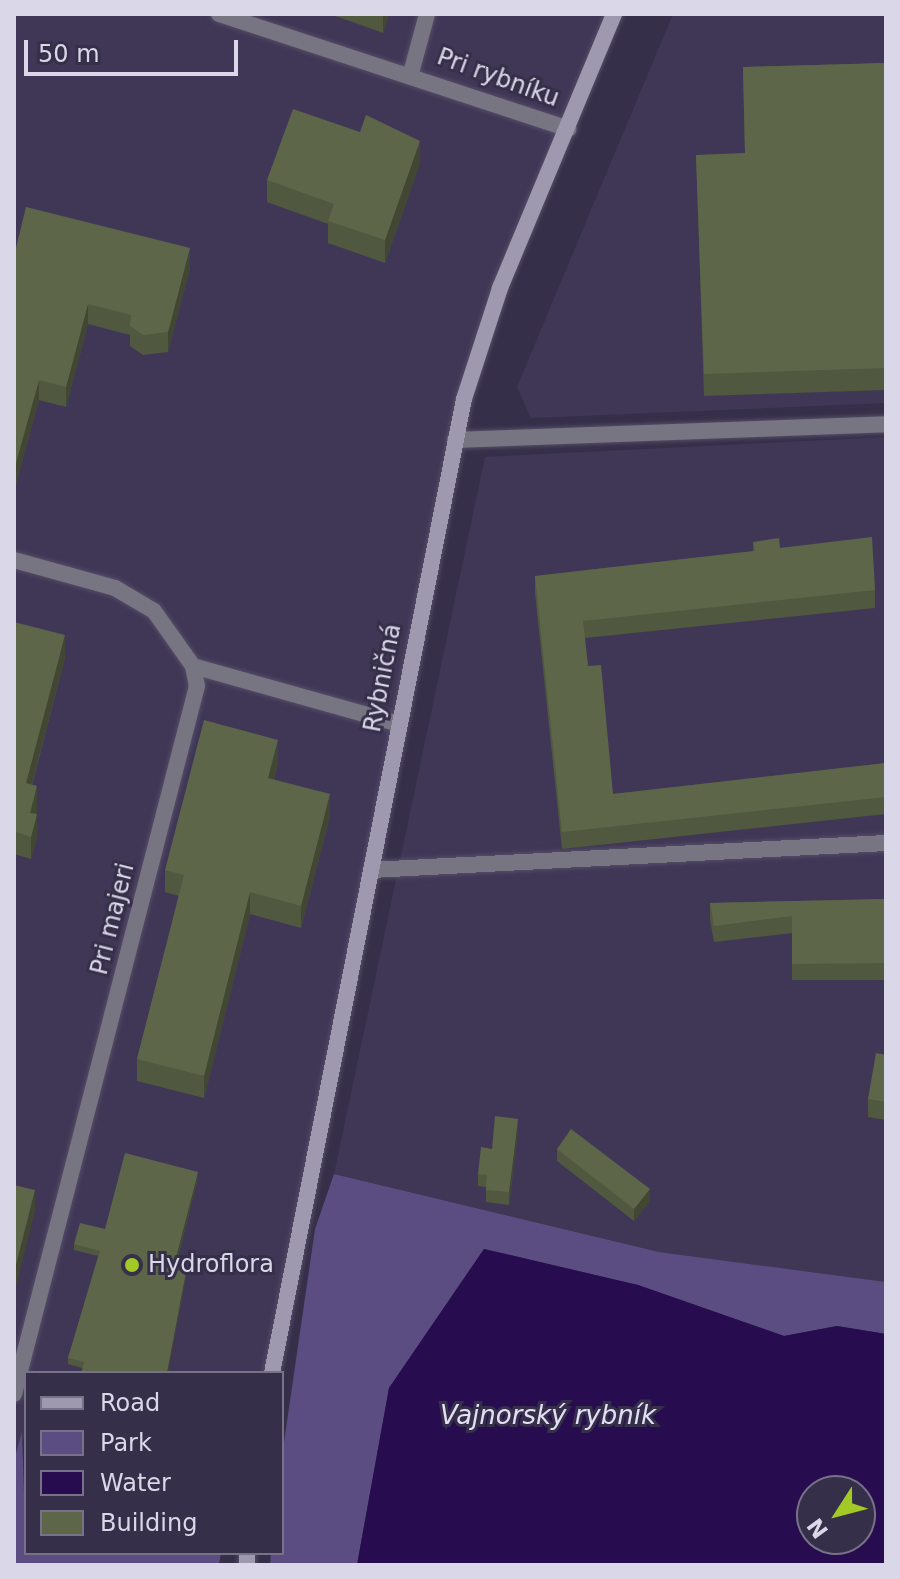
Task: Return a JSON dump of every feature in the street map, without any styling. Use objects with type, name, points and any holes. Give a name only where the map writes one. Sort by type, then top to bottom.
[{"type":"main road","name":"Rybničná","points":[[272,1371],[455,440],[500,288],[569,129],[614,14]]},
{"type":"lane","name":"Pri rybníku","points":[[219,14],[411,73],[569,129]]},
{"type":"lane","name":"Pri rybníku","points":[[411,73],[427,14]]},
{"type":"lane","points":[[455,440],[886,424]]},
{"type":"lane","points":[[14,560],[115,588],[154,611],[193,666],[399,724]]},
{"type":"lane","name":"Pri majeri","points":[[14,1394],[189,719],[193,666]]},
{"type":"lane","points":[[371,870],[886,843]]},
{"type":"shaded area","points":[[14,14],[614,14],[464,399],[272,1371],[24,1371],[24,1438],[14,1461]]},
{"type":"shaded area","points":[[673,14],[886,14],[886,403],[531,418],[517,387]]},
{"type":"shaded area","points":[[886,437],[886,1282],[659,1252],[334,1174],[485,457]]},
{"type":"green space","points":[[334,1174],[659,1252],[886,1282],[886,1334],[837,1326],[784,1336],[638,1285],[484,1249],[389,1388],[357,1565],[270,1565],[271,1555],[284,1555],[284,1442],[315,1229]]},
{"type":"green space","points":[[22,1432],[24,1555],[221,1555],[219,1565],[14,1565],[14,1461]]},
{"type":"water","name":"Vajnorský rybník","points":[[484,1249],[638,1285],[784,1336],[837,1326],[886,1334],[886,1565],[357,1565],[389,1388]]},
{"type":"building","points":[[886,63],[886,368],[704,374],[696,155],[745,153],[743,67]]},
{"type":"building","points":[[293,109],[360,132],[366,115],[420,141],[385,240],[328,221],[334,204],[267,180]]},
{"type":"building","points":[[26,207],[190,248],[168,332],[143,335],[130,326],[131,315],[88,304],[66,387],[39,380],[14,470],[14,256]]},
{"type":"building","points":[[872,537],[875,590],[583,621],[588,666],[601,665],[613,794],[886,763],[886,797],[562,832],[535,576],[755,551],[753,542],[779,538],[780,548]]},
{"type":"building","points":[[14,622],[65,635],[26,783],[37,786],[30,813],[37,814],[31,837],[14,831]]},
{"type":"building","points":[[204,720],[278,740],[268,778],[330,794],[301,906],[250,892],[204,1076],[137,1059],[184,875],[165,870]]},
{"type":"building","points":[[886,899],[886,963],[792,964],[792,916],[714,926],[710,903]]},
{"type":"building","points":[[876,1053],[886,1055],[886,1102],[868,1099]]},
{"type":"building","points":[[495,1116],[518,1119],[509,1192],[486,1190],[487,1175],[478,1174],[481,1147],[492,1149]]},
{"type":"building","points":[[571,1129],[650,1189],[634,1209],[557,1149]]},
{"type":"building","name":"Hydroflora","points":[[125,1153],[198,1172],[173,1269],[186,1272],[167,1371],[82,1371],[84,1362],[68,1358],[100,1251],[74,1244],[80,1223],[105,1229]]},
{"type":"building","points":[[14,1185],[35,1190],[14,1273]]},
{"type":"place","name":"Hydroflora","points":[[132,1265]]}]
